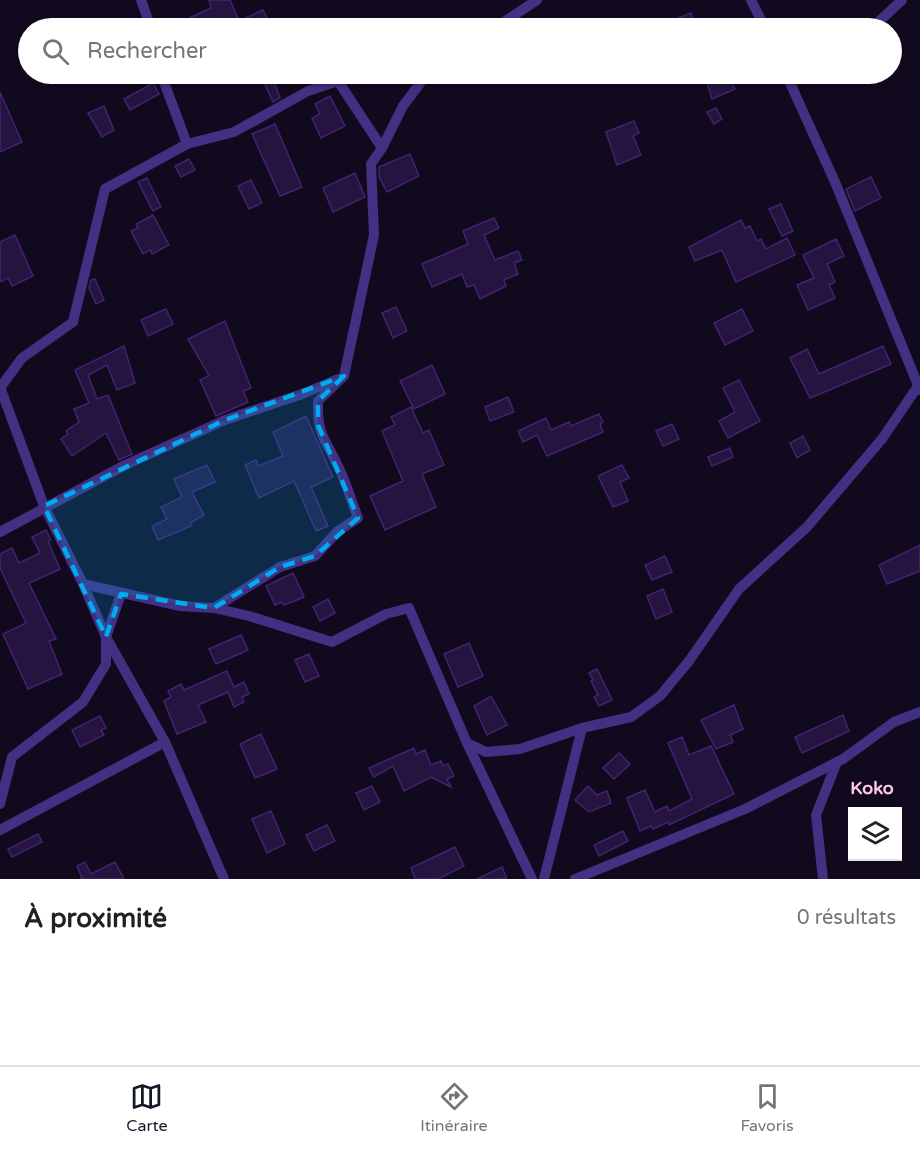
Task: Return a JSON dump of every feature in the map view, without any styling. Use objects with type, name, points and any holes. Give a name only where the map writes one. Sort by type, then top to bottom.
[{"type":"street","points":[[141,0],[147,18]]},
{"type":"street","points":[[510,18],[537,0]]},
{"type":"street","points":[[751,0],[760,18]]},
{"type":"street","points":[[883,18],[902,0]]},
{"type":"street","points":[[165,84],[188,144]]},
{"type":"street","points":[[224,879],[165,742],[106,637],[83,584],[44,506],[0,388],[22,358],[73,322],[105,189],[188,144],[234,132],[308,91],[329,84]]},
{"type":"street","points":[[340,84],[382,148]]},
{"type":"street","points":[[214,608],[280,567],[315,556],[338,531],[358,518],[337,462],[328,451],[318,425],[318,401],[344,376],[374,235],[371,164],[382,148],[403,106],[419,84]]},
{"type":"street","points":[[467,743],[486,752],[520,749],[582,728],[631,717],[660,696],[689,661],[739,589],[807,527],[882,439],[919,388],[835,182],[791,84]]},
{"type":"street","points":[[0,532],[44,506],[125,465],[225,420],[305,393],[344,376]]},
{"type":"street","points":[[83,584],[180,606],[214,608],[249,616],[332,642],[386,615],[409,608],[467,743],[532,879]]},
{"type":"street","points":[[0,804],[12,757],[83,702],[106,664],[106,637],[121,594]]},
{"type":"street","points":[[575,879],[745,809],[837,762],[894,722],[920,711]]},
{"type":"street","points":[[544,879],[582,728]]},
{"type":"street","points":[[0,830],[165,742]]},
{"type":"street","points":[[823,879],[820,872],[816,815],[837,762]]},
{"type":"highlighted area","points":[[344,376],[318,401],[318,425],[358,518],[315,556],[280,567],[214,608],[121,594],[106,637],[44,506],[225,420]]},
{"type":"building","points":[[209,0],[230,0],[238,18],[190,18],[211,8]]},
{"type":"building","points":[[263,10],[267,18],[246,18]]},
{"type":"building","points":[[691,13],[693,18],[678,18]]},
{"type":"building","points":[[151,84],[154,84],[159,94],[130,110],[124,99]]},
{"type":"building","points":[[265,84],[275,84],[280,98],[273,102]]},
{"type":"building","points":[[707,84],[733,84],[735,89],[712,99]]},
{"type":"building","points":[[0,92],[22,142],[0,152]]},
{"type":"building","points":[[330,96],[345,126],[321,138],[312,118],[320,114],[315,104]]},
{"type":"building","points":[[104,106],[114,130],[102,137],[88,113]]},
{"type":"building","points":[[716,108],[722,119],[714,124],[707,112]]},
{"type":"building","points":[[634,121],[639,133],[633,136],[641,155],[617,165],[606,132]]},
{"type":"building","points":[[275,124],[302,187],[280,196],[252,134]]},
{"type":"building","points":[[410,154],[419,176],[387,192],[379,177],[379,167]]},
{"type":"building","points":[[189,159],[195,170],[181,177],[175,166]]},
{"type":"building","points":[[355,173],[365,197],[333,212],[323,188]]},
{"type":"building","points":[[871,177],[881,198],[855,211],[846,189]]},
{"type":"building","points":[[147,178],[161,207],[153,211],[138,182]]},
{"type":"building","points":[[251,180],[262,203],[249,209],[238,186]]},
{"type":"building","points":[[781,204],[793,231],[782,236],[769,209]]},
{"type":"building","points":[[153,215],[169,245],[152,254],[150,250],[143,254],[131,231],[138,228],[136,224]]},
{"type":"building","points":[[494,218],[499,228],[484,235],[495,260],[518,251],[522,260],[514,263],[518,274],[504,280],[506,286],[480,299],[474,285],[467,287],[462,274],[432,287],[422,264],[468,244],[463,231]]},
{"type":"building","points":[[741,220],[745,228],[750,226],[757,241],[761,239],[766,249],[787,238],[795,255],[736,282],[722,250],[695,261],[689,247]]},
{"type":"building","points":[[15,235],[33,276],[12,286],[8,278],[0,282],[0,242]]},
{"type":"building","points":[[836,239],[844,256],[827,264],[835,282],[829,285],[835,298],[808,310],[797,285],[814,278],[803,255]]},
{"type":"building","points":[[95,279],[104,300],[96,304],[89,288],[91,280]]},
{"type":"building","points":[[396,307],[407,331],[393,338],[382,313]]},
{"type":"building","points":[[166,309],[173,324],[148,336],[141,320]]},
{"type":"building","points":[[742,309],[753,331],[725,345],[714,323]]},
{"type":"building","points":[[225,321],[251,388],[243,391],[248,402],[216,416],[200,380],[209,376],[188,339]]},
{"type":"building","points":[[124,346],[135,383],[117,390],[107,365],[88,375],[97,399],[108,395],[132,454],[119,460],[106,433],[72,456],[61,439],[68,434],[66,431],[79,422],[74,409],[89,403],[75,370]]},
{"type":"building","points":[[883,346],[891,364],[810,398],[790,358],[807,349],[819,374]]},
{"type":"building","points":[[432,365],[445,394],[414,409],[400,381]]},
{"type":"building","points":[[739,380],[760,421],[728,438],[719,421],[735,412],[723,388]]},
{"type":"building","points":[[508,397],[514,412],[490,421],[485,407]]},
{"type":"building","points":[[411,407],[423,433],[429,430],[444,465],[422,474],[436,507],[385,530],[370,496],[403,481],[382,431],[395,425],[391,417]]},
{"type":"building","points":[[599,414],[603,422],[600,424],[603,432],[547,456],[537,435],[523,442],[518,431],[546,418],[551,430],[569,422],[571,426]]},
{"type":"building","points":[[306,416],[333,477],[311,487],[328,526],[316,531],[294,481],[259,498],[245,465],[256,460],[258,466],[283,456],[273,432]]},
{"type":"building","points":[[672,424],[679,439],[663,446],[656,431]]},
{"type":"building","points":[[803,436],[810,450],[797,458],[790,443]]},
{"type":"building","points":[[730,448],[733,457],[712,466],[708,457]]},
{"type":"building","points":[[207,465],[215,482],[192,492],[204,515],[190,523],[191,526],[158,540],[152,526],[167,519],[161,507],[182,497],[174,479]]},
{"type":"building","points":[[622,465],[629,478],[620,482],[628,501],[613,507],[598,476]]},
{"type":"building","points":[[46,530],[51,540],[48,541],[60,569],[29,583],[56,639],[49,641],[62,674],[28,689],[3,634],[26,623],[0,568],[0,554],[12,548],[19,563],[40,553],[32,537]]},
{"type":"building","points":[[920,545],[920,571],[887,584],[879,565]]},
{"type":"building","points":[[665,556],[672,572],[652,580],[645,565]]},
{"type":"building","points":[[293,573],[304,597],[284,605],[282,602],[275,605],[266,586]]},
{"type":"building","points":[[663,589],[672,612],[656,619],[647,596]]},
{"type":"building","points":[[328,599],[335,613],[320,621],[313,607]]},
{"type":"building","points":[[241,635],[248,650],[216,664],[209,649]]},
{"type":"building","points":[[469,643],[483,676],[458,687],[444,654]]},
{"type":"building","points":[[309,654],[319,676],[305,682],[295,660]]},
{"type":"building","points":[[597,669],[612,700],[599,706],[594,697],[598,695],[589,673]]},
{"type":"building","points":[[227,671],[234,687],[244,682],[249,694],[242,697],[244,702],[234,707],[228,692],[198,705],[206,722],[177,734],[164,701],[171,697],[168,691],[181,684],[184,690]]},
{"type":"building","points":[[491,696],[507,725],[487,735],[474,706]]},
{"type":"building","points":[[734,705],[743,729],[730,735],[733,742],[716,749],[701,720]]},
{"type":"building","points":[[843,715],[849,731],[802,753],[795,737]]},
{"type":"building","points":[[100,716],[106,728],[101,730],[104,735],[80,747],[72,730]]},
{"type":"building","points":[[261,734],[277,769],[255,778],[240,744]]},
{"type":"building","points":[[682,737],[689,755],[711,746],[734,794],[669,825],[668,822],[653,829],[651,826],[640,831],[627,798],[645,790],[655,812],[667,806],[669,811],[692,799],[668,743]]},
{"type":"building","points":[[414,748],[416,754],[425,750],[431,765],[441,761],[443,766],[448,764],[454,776],[447,779],[451,787],[431,777],[404,791],[393,766],[374,777],[369,768]]},
{"type":"building","points":[[619,753],[630,764],[614,779],[603,768]]},
{"type":"building","points":[[372,786],[380,802],[364,810],[356,793]]},
{"type":"building","points":[[588,786],[597,795],[607,791],[611,803],[589,812],[575,800]]},
{"type":"building","points":[[271,811],[285,844],[267,853],[252,819]]},
{"type":"building","points":[[327,825],[335,841],[314,851],[306,835]]},
{"type":"building","points":[[623,831],[628,841],[599,856],[594,845]]},
{"type":"building","points":[[38,834],[42,842],[12,857],[8,849]]},
{"type":"building","points":[[455,847],[464,866],[438,879],[415,879],[411,868]]},
{"type":"building","points":[[85,862],[91,874],[115,862],[124,879],[80,879],[82,878],[77,866]]},
{"type":"building","points":[[502,867],[507,879],[477,879]]},
{"type":"district","name":"Koko","points":[[872,788]]}]
